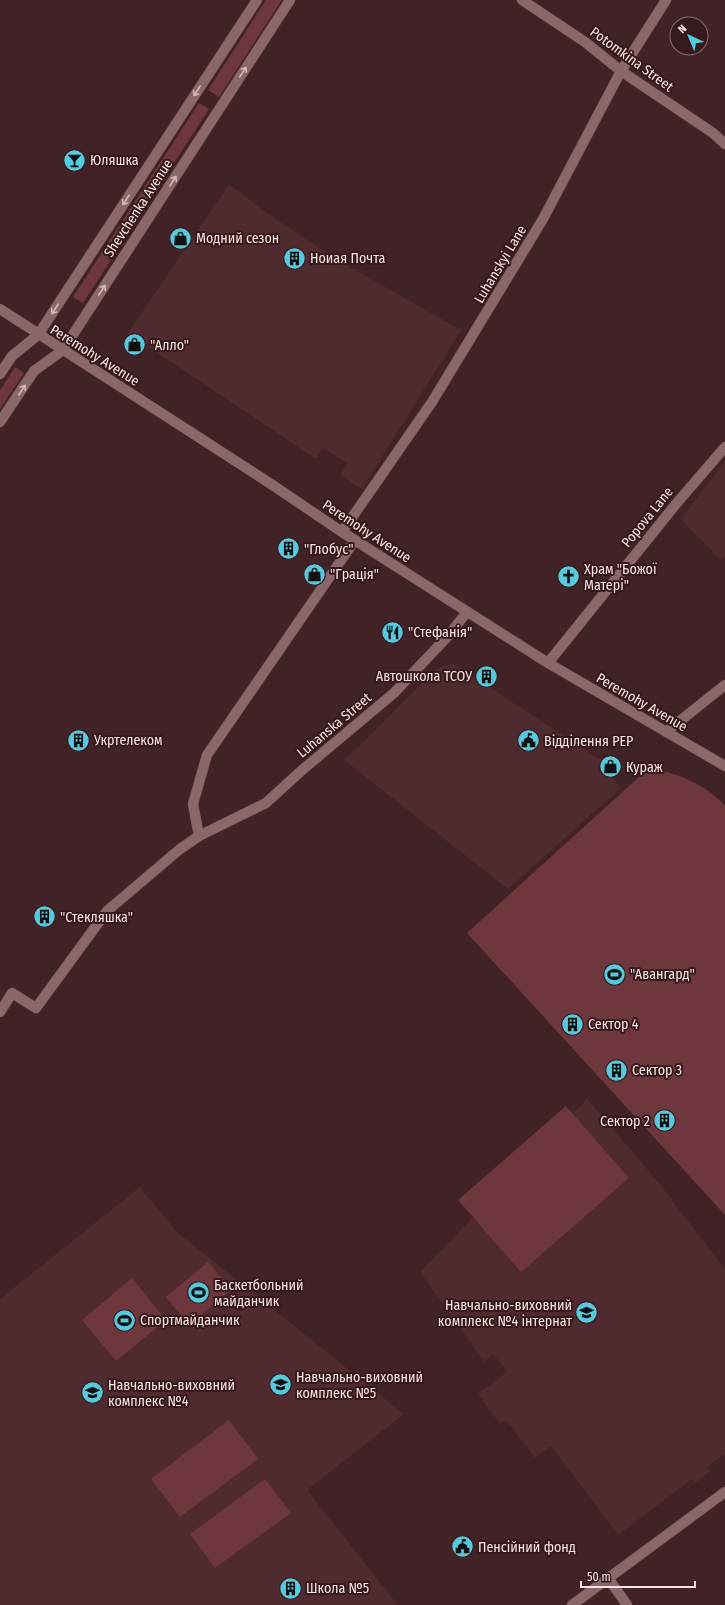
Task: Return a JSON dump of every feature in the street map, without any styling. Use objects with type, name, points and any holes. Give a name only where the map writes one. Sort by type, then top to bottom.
[{"type":"street","name":"Shevchenka Avenue","points":[[0,374],[12,356],[38,335],[257,0]]},
{"type":"street","name":"Shevchenka Avenue","points":[[0,422],[34,371],[63,350],[290,0]]},
{"type":"street","name":"Potomkina Street","points":[[522,0],[585,42],[621,71],[713,133],[725,144]]},
{"type":"street","name":"Luhanskyi Lane","points":[[342,532],[432,402],[543,219],[621,71],[666,0]]},
{"type":"street","name":"Peremohy Avenue","points":[[0,309],[467,612],[548,663],[725,766]]},
{"type":"street","name":"Popova Lane","points":[[548,663],[676,504],[725,447]]},
{"type":"street","points":[[199,836],[193,804],[207,755],[355,540]]},
{"type":"street","name":"Luhanska Street","points":[[0,1012],[12,993],[36,1008],[107,911],[180,849],[199,836],[266,803],[301,771],[394,693],[448,636],[467,612]]},
{"type":"street","points":[[666,732],[725,685]]},
{"type":"street","points":[[572,1605],[725,1492]]},
{"type":"street","points":[[608,1578],[627,1605]]},
{"type":"shaded area","points":[[266,0],[282,0],[219,97],[208,90]]},
{"type":"shaded area","points":[[199,103],[209,109],[83,303],[73,297]]},
{"type":"shaded area","points":[[229,184],[277,220],[336,259],[461,330],[362,489],[340,475],[347,463],[323,448],[316,459],[128,333]]},
{"type":"shaded area","points":[[15,367],[24,373],[0,409],[0,390]]},
{"type":"shaded area","points":[[725,461],[725,556],[720,560],[681,519]]},
{"type":"shaded area","points":[[452,663],[604,762],[599,771],[613,779],[621,788],[508,889],[344,760],[437,669]]},
{"type":"shaded area","name":"\"Авангард\"","points":[[650,767],[681,777],[700,786],[717,798],[725,806],[725,1215],[467,933]]},
{"type":"shaded area","name":"Навчально-виховний комплекс №4 інтернат","points":[[587,1099],[659,1183],[725,1269],[725,1454],[707,1467],[710,1471],[695,1483],[692,1479],[618,1535],[551,1446],[535,1458],[506,1420],[500,1424],[478,1394],[507,1372],[493,1354],[484,1362],[420,1272]]},
{"type":"shaded area","points":[[566,1106],[629,1178],[521,1272],[458,1200]]},
{"type":"shaded area","points":[[140,1187],[177,1232],[404,1414],[307,1490],[398,1605],[0,1605],[0,1299]]},
{"type":"shaded area","name":"Баскетбольний майданчик","points":[[208,1262],[231,1290],[189,1325],[166,1297]]},
{"type":"shaded area","name":"Спортмайданчик","points":[[132,1278],[166,1320],[116,1361],[82,1320]]},
{"type":"shaded area","points":[[229,1420],[258,1459],[180,1517],[151,1479]]},
{"type":"shaded area","points":[[265,1479],[291,1513],[215,1568],[190,1534]]},
{"type":"place","name":"Юляшка","points":[[75,160]]},
{"type":"place","name":"Модний сезон","points":[[180,238]]},
{"type":"place","name":"Ноиая Почта","points":[[294,258]]},
{"type":"place","name":"\"Алло\"","points":[[135,345]]},
{"type":"place","name":"\"Глобус\"","points":[[289,549]]},
{"type":"place","name":"\"Грація\"","points":[[314,574]]},
{"type":"place","name":"Храм \"Божої Матері\"","points":[[569,577]]},
{"type":"place","name":"\"Стефанія\"","points":[[393,632]]},
{"type":"place","name":"Автошкола ТСОУ","points":[[487,676]]},
{"type":"place","name":"Укртелеком","points":[[79,740]]},
{"type":"place","name":"Відділення РЕР","points":[[529,741]]},
{"type":"place","name":"Кураж","points":[[610,767]]},
{"type":"place","name":"\"Стекляшка\"","points":[[44,917]]},
{"type":"place","name":"\"Авангард\"","points":[[614,974]]},
{"type":"place","name":"Сектор 4","points":[[573,1024]]},
{"type":"place","name":"Сектор 3","points":[[617,1070]]},
{"type":"place","name":"Сектор 2","points":[[665,1121]]},
{"type":"place","name":"Баскетбольний майданчик","points":[[198,1293]]},
{"type":"place","name":"Навчально-виховний комплекс №4 інтернат","points":[[587,1313]]},
{"type":"place","name":"Спортмайданчик","points":[[124,1320]]},
{"type":"place","name":"Навчально-виховний комплекс №5","points":[[280,1385]]},
{"type":"place","name":"Навчально-виховний комплекс №4","points":[[92,1393]]},
{"type":"place","name":"Пенсійний фонд","points":[[462,1547]]},
{"type":"place","name":"Школа №5","points":[[290,1588]]}]
